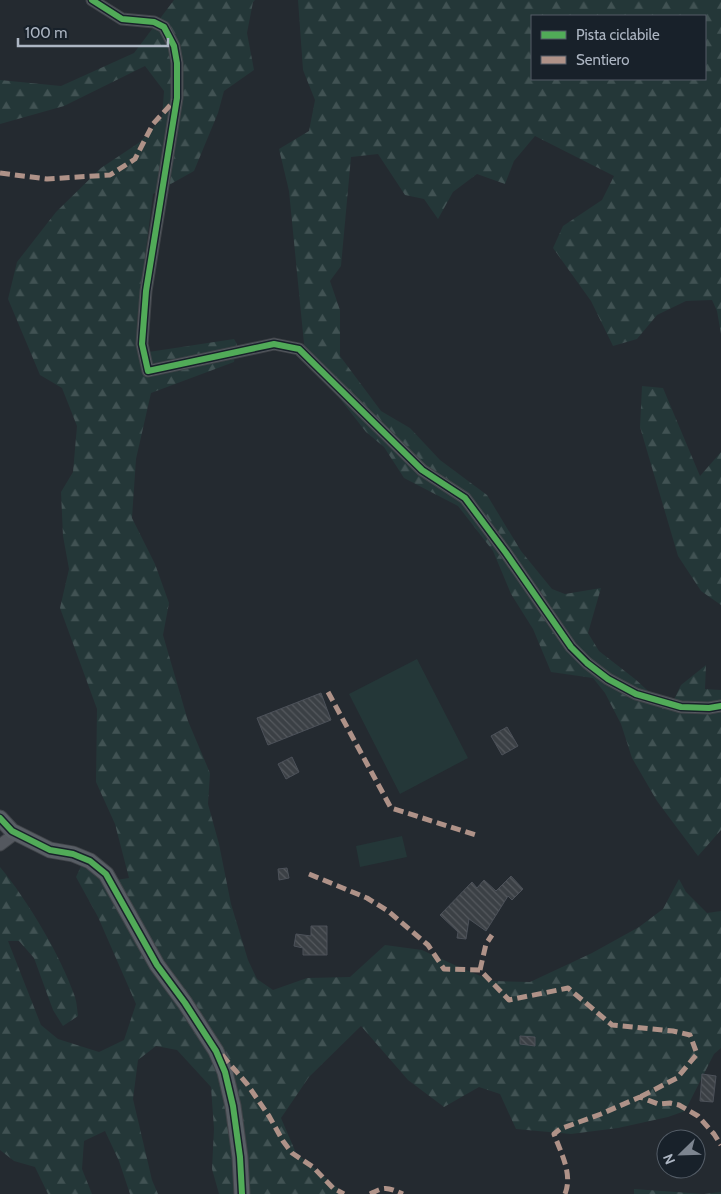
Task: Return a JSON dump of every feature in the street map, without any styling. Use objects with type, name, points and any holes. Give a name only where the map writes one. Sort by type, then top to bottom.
[{"type":"street","points":[[92,0],[122,19],[154,22],[164,27],[174,46],[177,63],[177,98],[146,291],[142,344],[148,371],[274,344],[298,349],[422,470],[465,498],[506,553],[570,647],[587,663],[608,679],[636,694],[681,707],[709,708],[721,706]]},
{"type":"street","points":[[0,818],[12,831],[50,850],[73,854],[90,861],[106,874],[157,965],[211,1044],[225,1072],[233,1106],[239,1148],[242,1194]]},
{"type":"street","points":[[0,845],[16,833]]},
{"type":"green space","points":[[174,0],[255,0],[247,33],[254,70],[224,91],[218,113],[194,171],[153,194],[137,320],[142,353],[234,339],[237,344],[234,362],[151,393],[136,459],[132,518],[155,564],[169,603],[163,635],[188,721],[210,773],[208,804],[219,844],[231,904],[248,960],[257,979],[273,990],[307,978],[350,977],[385,945],[422,950],[493,981],[530,982],[592,953],[639,927],[663,909],[679,879],[686,892],[707,913],[721,911],[721,1048],[714,1054],[685,1111],[668,1117],[618,1128],[571,1134],[516,1129],[500,1094],[479,1087],[444,1107],[408,1080],[361,1026],[309,1077],[281,1118],[296,1153],[345,1194],[219,1194],[212,1169],[214,1129],[211,1087],[177,1050],[156,1046],[138,1060],[133,1099],[152,1180],[158,1194],[130,1194],[119,1161],[105,1131],[84,1141],[82,1169],[92,1194],[48,1194],[35,1167],[14,1161],[0,1150],[0,867],[22,896],[43,929],[76,999],[78,1016],[63,1026],[53,1010],[34,958],[19,941],[8,941],[41,1025],[58,1039],[99,1052],[124,1040],[136,1004],[98,917],[76,877],[81,866],[110,881],[129,878],[115,824],[96,782],[97,709],[60,608],[69,569],[63,536],[61,492],[73,472],[77,426],[62,388],[40,375],[8,299],[17,262],[56,212],[101,168],[140,142],[162,118],[164,91],[145,66],[64,106],[0,124],[0,80],[61,86],[134,53]]},
{"type":"green space","points":[[298,0],[721,0],[721,334],[717,311],[712,300],[686,301],[657,315],[637,339],[613,346],[591,301],[553,248],[563,226],[602,200],[614,176],[535,136],[514,161],[505,184],[477,174],[453,192],[438,219],[424,199],[405,195],[378,154],[351,157],[341,266],[330,281],[340,310],[340,356],[381,411],[410,428],[440,460],[487,495],[521,551],[552,589],[565,594],[601,588],[588,633],[599,651],[635,679],[669,710],[681,685],[706,665],[705,689],[721,690],[721,830],[698,856],[657,801],[632,758],[621,724],[605,693],[593,678],[551,672],[533,629],[511,594],[493,551],[458,506],[404,478],[384,447],[366,432],[305,354],[289,191],[279,149],[309,131],[315,100],[303,70]]},
{"type":"green space","points":[[642,386],[663,388],[700,476],[721,452],[721,605],[701,591],[678,556],[640,427]]},
{"type":"green space","points":[[417,659],[468,758],[400,794],[349,694]]},
{"type":"green space","points":[[402,836],[407,857],[360,867],[356,846]]},
{"type":"green space","points":[[634,1189],[704,1194],[634,1194]]},
{"type":"green space","points":[[721,1192],[721,1194],[704,1194]]},
{"type":"building","points":[[321,693],[331,720],[268,745],[257,718]]},
{"type":"building","points":[[507,727],[518,746],[502,755],[491,736]]},
{"type":"building","points":[[292,757],[299,772],[286,779],[278,764]]},
{"type":"building","points":[[287,868],[289,878],[279,880],[278,869]]},
{"type":"building","points":[[511,876],[523,889],[512,900],[508,896],[486,931],[469,919],[466,939],[457,938],[458,932],[440,915],[472,882],[477,888],[484,880],[496,891]]},
{"type":"building","points":[[311,926],[327,926],[327,955],[303,955],[303,948],[294,946],[296,934],[311,936]]},
{"type":"building","points":[[520,1036],[535,1037],[535,1046],[520,1044]]},
{"type":"building","points":[[702,1074],[716,1076],[713,1102],[700,1101]]},
{"type":"marked path","points":[[0,173],[47,179],[110,175],[135,159],[153,124],[175,100]]},
{"type":"marked path","points":[[328,692],[391,808],[479,836]]},
{"type":"marked path","points":[[309,874],[367,898],[388,911],[428,945],[444,969],[480,970],[509,1000],[568,988],[612,1025],[673,1031],[690,1035],[697,1054],[677,1078],[640,1097]]},
{"type":"marked path","points":[[480,970],[486,944],[492,935]]},
{"type":"marked path","points":[[222,1055],[247,1084],[292,1153],[313,1167],[333,1188],[344,1194]]},
{"type":"marked path","points":[[565,1194],[568,1179],[567,1171],[554,1134],[560,1129],[640,1097],[658,1104],[670,1103],[679,1105],[698,1116],[721,1145]]},
{"type":"marked path","points":[[370,1194],[386,1188],[403,1194]]},
{"type":"cycle path","points":[[92,0],[122,19],[154,22],[164,27],[174,46],[177,63],[177,98],[146,291],[142,344],[148,371],[274,344],[299,349],[422,470],[465,498],[506,553],[571,647],[587,663],[608,679],[636,694],[681,707],[709,708],[721,706]]},
{"type":"cycle path","points":[[0,818],[12,831],[50,850],[73,854],[90,861],[106,874],[157,965],[185,1003],[216,1051],[225,1072],[233,1106],[240,1157],[242,1194]]}]
